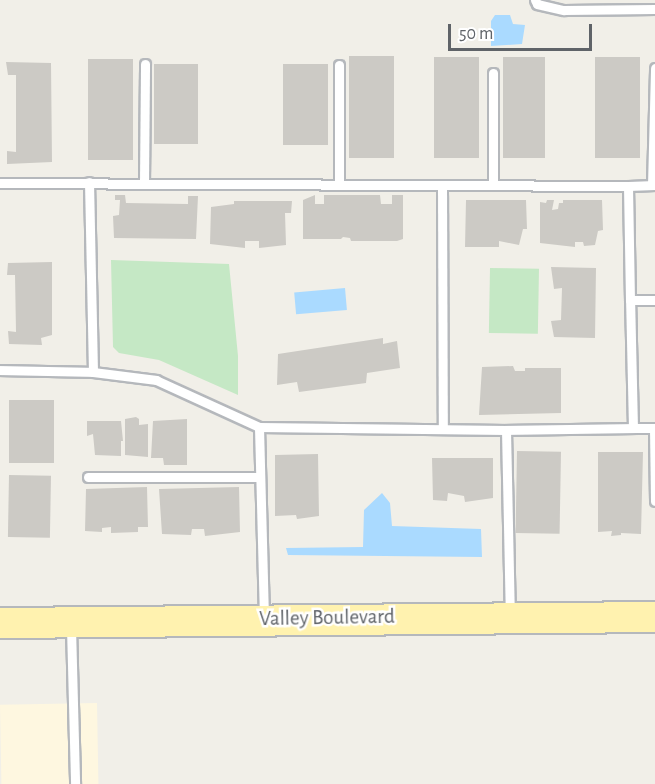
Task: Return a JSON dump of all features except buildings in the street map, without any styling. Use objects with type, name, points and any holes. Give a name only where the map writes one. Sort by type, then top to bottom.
[{"type":"main road","name":"Valley Boulevard","points":[[0,623],[510,616],[655,617]]},
{"type":"lane","points":[[535,0],[537,4],[564,10],[655,9]]},
{"type":"lane","points":[[144,183],[145,64]]},
{"type":"lane","points":[[339,65],[339,184]]},
{"type":"lane","points":[[0,183],[654,185],[655,68]]},
{"type":"lane","points":[[493,74],[493,185]]},
{"type":"lane","points":[[89,182],[93,372]]},
{"type":"lane","points":[[442,185],[443,429]]},
{"type":"lane","points":[[628,186],[633,428]]},
{"type":"lane","points":[[630,300],[655,300]]},
{"type":"lane","points":[[0,370],[93,372],[156,380],[259,427],[506,430],[655,428],[655,501]]},
{"type":"lane","points":[[259,427],[264,619]]},
{"type":"lane","points":[[506,430],[510,616]]},
{"type":"lane","points":[[88,477],[260,477]]},
{"type":"lane","points":[[71,622],[75,784]]},
{"type":"shaded area","points":[[97,703],[98,784],[1,784],[0,705]]},
{"type":"green space","points":[[111,260],[229,264],[238,356],[238,395],[159,360],[119,353],[113,347]]},
{"type":"green space","points":[[490,268],[539,269],[538,334],[489,333]]},
{"type":"water","points":[[495,15],[510,15],[513,24],[525,25],[522,44],[491,46],[491,21]]},
{"type":"water","points":[[345,288],[347,310],[296,314],[294,292]]},
{"type":"water","points":[[382,493],[390,503],[392,526],[481,529],[482,557],[288,555],[286,548],[363,547],[364,510]]}]
